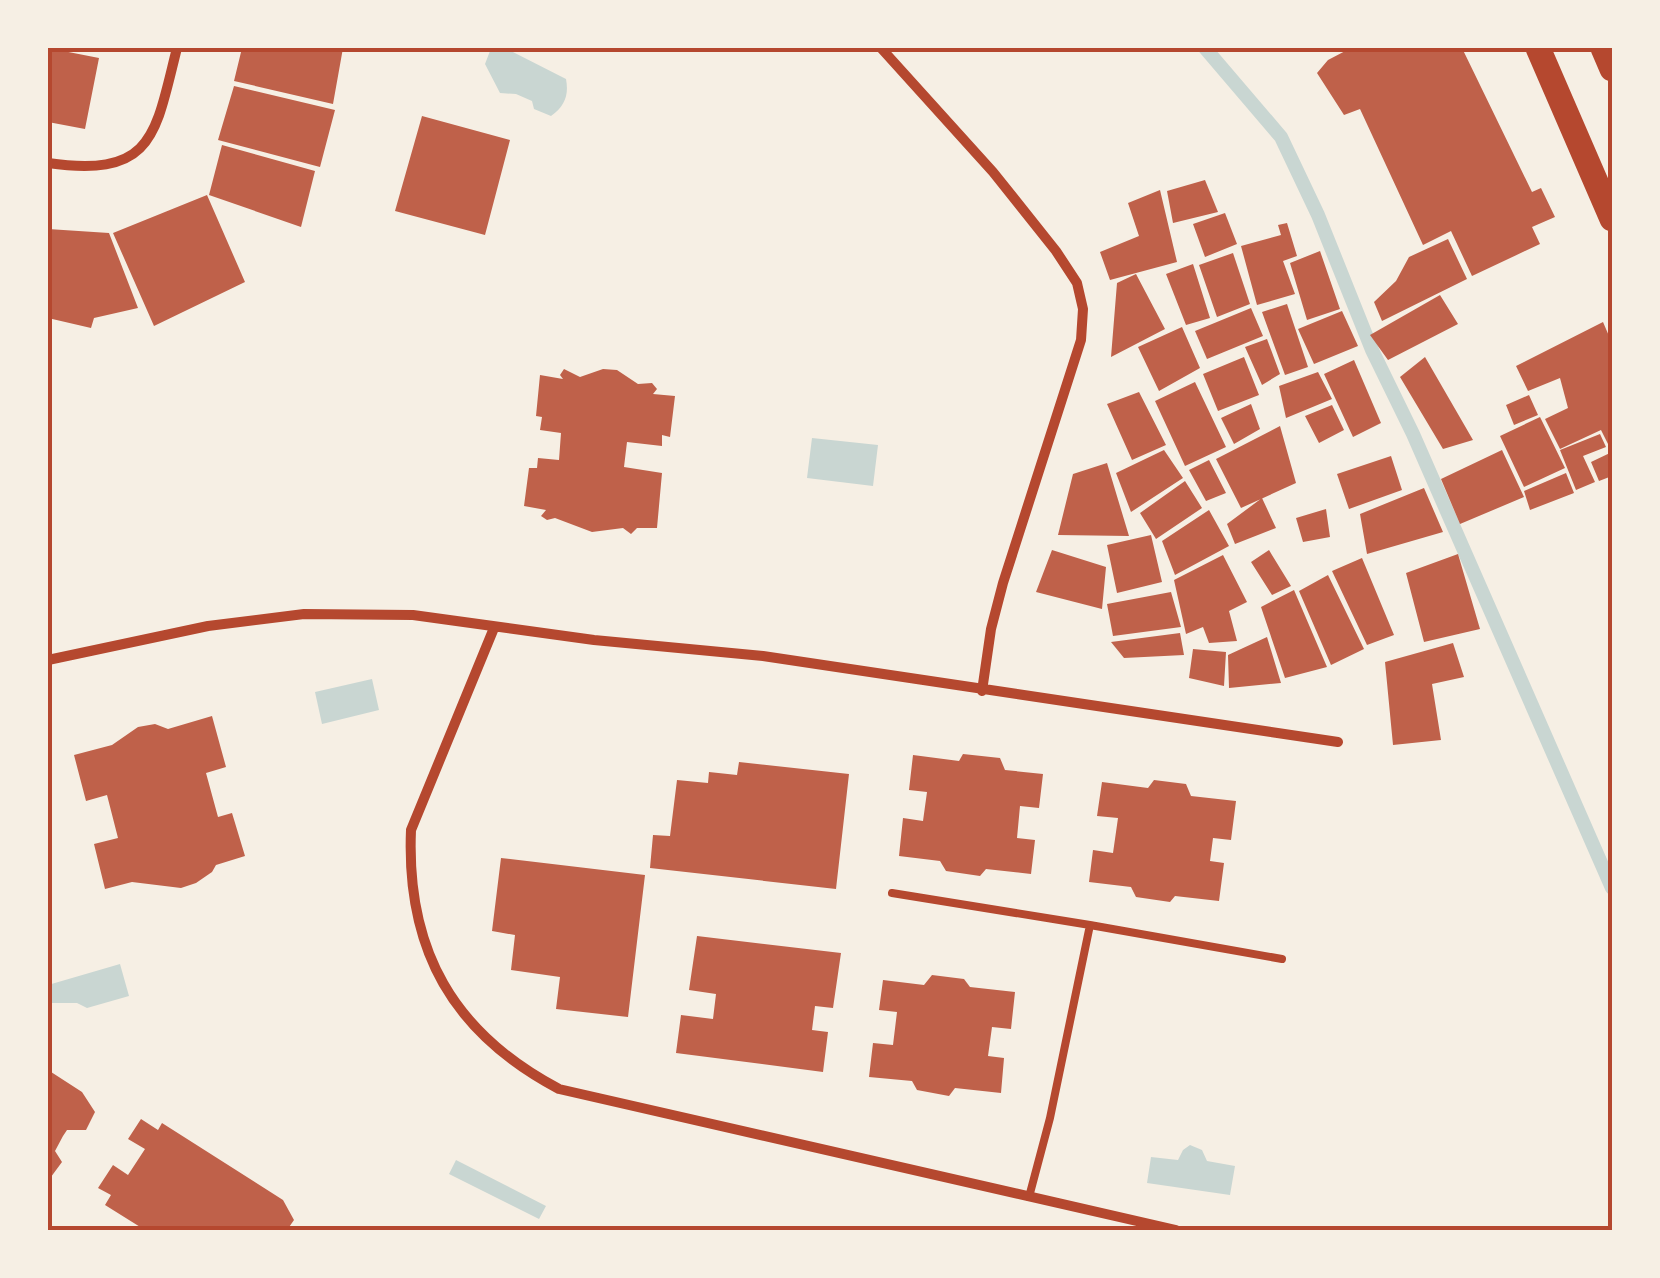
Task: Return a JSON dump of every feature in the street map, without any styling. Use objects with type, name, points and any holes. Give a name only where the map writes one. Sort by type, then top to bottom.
[{"type":"main road","points":[[1538,48],[1612,219]]},
{"type":"main road","points":[[1603,48],[1612,69]]},
{"type":"street","points":[[48,164],[96,168],[118,161],[146,144],[154,130],[176,48]]},
{"type":"street","points":[[881,48],[992,172],[1056,251],[1077,283],[1083,309],[1081,340],[990,629],[982,691]]},
{"type":"street","points":[[48,660],[208,626],[304,614],[413,615],[494,628],[763,656],[1338,742]]},
{"type":"street","points":[[494,628],[411,830],[410,867],[415,912],[430,963],[459,1010],[522,1070],[559,1089],[1176,1230]]},
{"type":"lane","points":[[892,893],[1282,959]]},
{"type":"lane","points":[[1028,1197],[1050,1118],[1090,925]]},
{"type":"shaded area","points":[[505,48],[566,79],[565,100],[551,116],[534,109],[532,101],[500,93],[485,64],[490,51]]},
{"type":"shaded area","points":[[812,438],[878,445],[873,486],[807,478]]},
{"type":"shaded area","points":[[372,679],[379,710],[322,724],[315,692]]},
{"type":"shaded area","points":[[120,964],[129,996],[87,1008],[77,1003],[48,1003],[48,985]]},
{"type":"shaded area","points":[[1190,1145],[1202,1150],[1207,1161],[1235,1166],[1230,1195],[1147,1183],[1151,1157],[1178,1160]]},
{"type":"shaded area","points":[[456,1160],[546,1206],[539,1219],[449,1174]]},
{"type":"building","points":[[48,48],[99,58],[85,129],[48,122]]},
{"type":"building","points":[[242,48],[343,48],[333,104],[234,81]]},
{"type":"building","points":[[1351,48],[1462,48],[1532,192],[1541,188],[1555,217],[1532,227],[1540,244],[1472,276],[1451,231],[1423,245],[1360,109],[1344,115],[1317,73],[1328,60]]},
{"type":"building","points":[[234,86],[335,110],[320,167],[218,140]]},
{"type":"building","points":[[422,116],[510,140],[485,235],[395,211]]},
{"type":"building","points":[[222,145],[315,171],[301,227],[209,195]]},
{"type":"building","points":[[1205,180],[1218,212],[1173,223],[1167,191]]},
{"type":"building","points":[[1160,190],[1177,262],[1110,280],[1100,252],[1139,236],[1128,203]]},
{"type":"building","points":[[207,195],[245,282],[154,326],[113,233]]},
{"type":"building","points":[[1225,213],[1237,244],[1205,257],[1193,224]]},
{"type":"building","points":[[1287,223],[1297,256],[1283,261],[1295,294],[1257,305],[1241,246],[1281,235],[1278,225]]},
{"type":"building","points":[[48,229],[109,233],[138,308],[94,318],[91,328],[48,318]]},
{"type":"building","points":[[1448,239],[1467,279],[1382,321],[1374,302],[1396,281],[1409,257]]},
{"type":"building","points":[[1320,251],[1340,309],[1307,320],[1290,263]]},
{"type":"building","points":[[1233,253],[1250,304],[1217,317],[1199,265]]},
{"type":"building","points":[[1193,264],[1210,318],[1186,325],[1166,274]]},
{"type":"building","points":[[1136,274],[1165,329],[1111,357],[1117,283]]},
{"type":"building","points":[[1440,295],[1458,324],[1388,360],[1370,335]]},
{"type":"building","points":[[1287,304],[1308,367],[1285,375],[1262,312]]},
{"type":"building","points":[[1251,308],[1263,336],[1207,359],[1195,331]]},
{"type":"building","points":[[1342,311],[1358,346],[1314,364],[1298,329]]},
{"type":"building","points":[[1603,322],[1612,343],[1612,452],[1601,430],[1560,449],[1545,419],[1568,408],[1560,378],[1528,391],[1516,366]]},
{"type":"building","points":[[1182,327],[1200,368],[1159,391],[1138,347]]},
{"type":"building","points":[[1267,339],[1280,374],[1262,385],[1245,347]]},
{"type":"building","points":[[1244,357],[1259,395],[1218,411],[1203,374]]},
{"type":"building","points":[[1425,357],[1473,440],[1443,449],[1400,377]]},
{"type":"building","points":[[1354,360],[1381,423],[1353,437],[1324,374]]},
{"type":"building","points":[[564,369],[580,377],[603,369],[617,370],[638,384],[652,383],[657,389],[653,394],[675,396],[670,437],[662,435],[662,446],[627,442],[624,467],[662,473],[657,528],[637,528],[631,534],[623,528],[592,532],[555,518],[547,520],[541,516],[546,510],[524,506],[529,468],[537,468],[538,458],[559,460],[561,433],[540,430],[542,417],[536,416],[540,375],[563,379],[560,375]]},
{"type":"building","points":[[1318,372],[1332,399],[1286,418],[1279,386]]},
{"type":"building","points":[[1195,382],[1226,447],[1185,466],[1155,401]]},
{"type":"building","points":[[1139,392],[1166,445],[1132,460],[1107,404]]},
{"type":"building","points":[[1529,395],[1538,415],[1514,425],[1506,405]]},
{"type":"building","points":[[1251,404],[1260,429],[1234,444],[1221,418]]},
{"type":"building","points":[[1332,405],[1344,430],[1319,443],[1305,416]]},
{"type":"building","points":[[1540,417],[1565,468],[1524,487],[1500,436]]},
{"type":"building","points":[[1280,426],[1296,483],[1241,508],[1216,459]]},
{"type":"building","points":[[1600,434],[1606,447],[1583,456],[1595,482],[1576,490],[1560,450]]},
{"type":"building","points":[[1164,450],[1183,478],[1131,512],[1116,473]]},
{"type":"building","points":[[1502,450],[1524,497],[1460,524],[1441,479]]},
{"type":"building","points":[[1612,452],[1612,476],[1599,481],[1591,462]]},
{"type":"building","points":[[1391,456],[1402,490],[1349,509],[1337,474]]},
{"type":"building","points":[[1209,460],[1226,493],[1206,501],[1189,470]]},
{"type":"building","points":[[1107,463],[1129,536],[1058,535],[1073,474]]},
{"type":"building","points":[[1566,473],[1574,493],[1530,510],[1524,491]]},
{"type":"building","points":[[1185,481],[1202,508],[1156,539],[1140,513]]},
{"type":"building","points":[[1424,488],[1443,532],[1367,554],[1360,514]]},
{"type":"building","points":[[1262,498],[1276,528],[1235,544],[1227,524]]},
{"type":"building","points":[[1326,509],[1330,537],[1303,542],[1296,518]]},
{"type":"building","points":[[1209,510],[1229,546],[1175,575],[1162,541]]},
{"type":"building","points":[[1151,535],[1162,582],[1117,593],[1107,545]]},
{"type":"building","points":[[1052,550],[1106,567],[1102,609],[1036,592]]},
{"type":"building","points":[[1269,550],[1291,586],[1272,595],[1251,562]]},
{"type":"building","points":[[1458,554],[1480,629],[1424,642],[1406,573]]},
{"type":"building","points":[[1223,555],[1247,602],[1229,611],[1237,641],[1209,643],[1203,627],[1186,634],[1174,580]]},
{"type":"building","points":[[1362,558],[1394,635],[1367,645],[1332,571]]},
{"type":"building","points":[[1328,575],[1364,649],[1331,665],[1299,591]]},
{"type":"building","points":[[1294,590],[1327,667],[1285,678],[1261,607]]},
{"type":"building","points":[[1171,592],[1181,627],[1113,636],[1107,604]]},
{"type":"building","points":[[1180,633],[1184,655],[1124,658],[1111,642]]},
{"type":"building","points":[[1267,637],[1281,683],[1229,688],[1228,655]]},
{"type":"building","points":[[1453,643],[1464,677],[1432,684],[1441,740],[1393,745],[1385,662]]},
{"type":"building","points":[[1193,649],[1226,652],[1224,686],[1189,678]]},
{"type":"building","points":[[212,716],[226,767],[206,773],[218,817],[232,813],[245,856],[216,865],[196,883],[181,888],[132,882],[105,889],[94,844],[118,838],[107,795],[86,801],[74,755],[112,745],[138,727],[155,724],[168,729]]},
{"type":"building","points":[[963,754],[1000,758],[1005,770],[1043,774],[1039,808],[1020,806],[1017,838],[1035,840],[1031,874],[986,869],[980,876],[946,871],[940,861],[899,856],[903,818],[923,821],[927,792],[909,790],[913,755],[959,761]]},
{"type":"building","points":[[739,762],[849,774],[836,889],[650,868],[653,835],[670,836],[677,780],[708,783],[709,772],[737,775]]},
{"type":"building","points":[[1154,780],[1186,784],[1191,796],[1236,801],[1231,840],[1213,838],[1210,861],[1224,863],[1219,901],[1175,896],[1170,902],[1136,897],[1131,887],[1089,882],[1093,850],[1113,853],[1118,818],[1097,816],[1102,782],[1148,788]]},
{"type":"building","points":[[501,858],[645,875],[628,1017],[556,1009],[560,977],[511,970],[515,935],[492,931]]},
{"type":"building","points":[[697,936],[841,953],[833,1008],[815,1006],[812,1030],[828,1032],[823,1072],[676,1053],[681,1015],[713,1019],[716,994],[689,990]]},
{"type":"building","points":[[932,975],[964,979],[970,987],[1015,992],[1011,1029],[992,1027],[988,1056],[1004,1058],[1001,1093],[955,1088],[949,1096],[917,1090],[912,1081],[869,1077],[873,1043],[893,1045],[897,1012],[879,1010],[883,980],[924,985]]},
{"type":"building","points":[[48,1070],[82,1092],[95,1112],[86,1130],[67,1130],[55,1151],[62,1162],[48,1181]]},
{"type":"building","points":[[141,1119],[158,1130],[162,1123],[283,1200],[294,1220],[287,1230],[145,1230],[105,1205],[111,1195],[98,1188],[113,1165],[128,1175],[145,1149],[128,1139]]},
{"type":"waterway","points":[[1205,48],[1281,137],[1612,888]]}]
